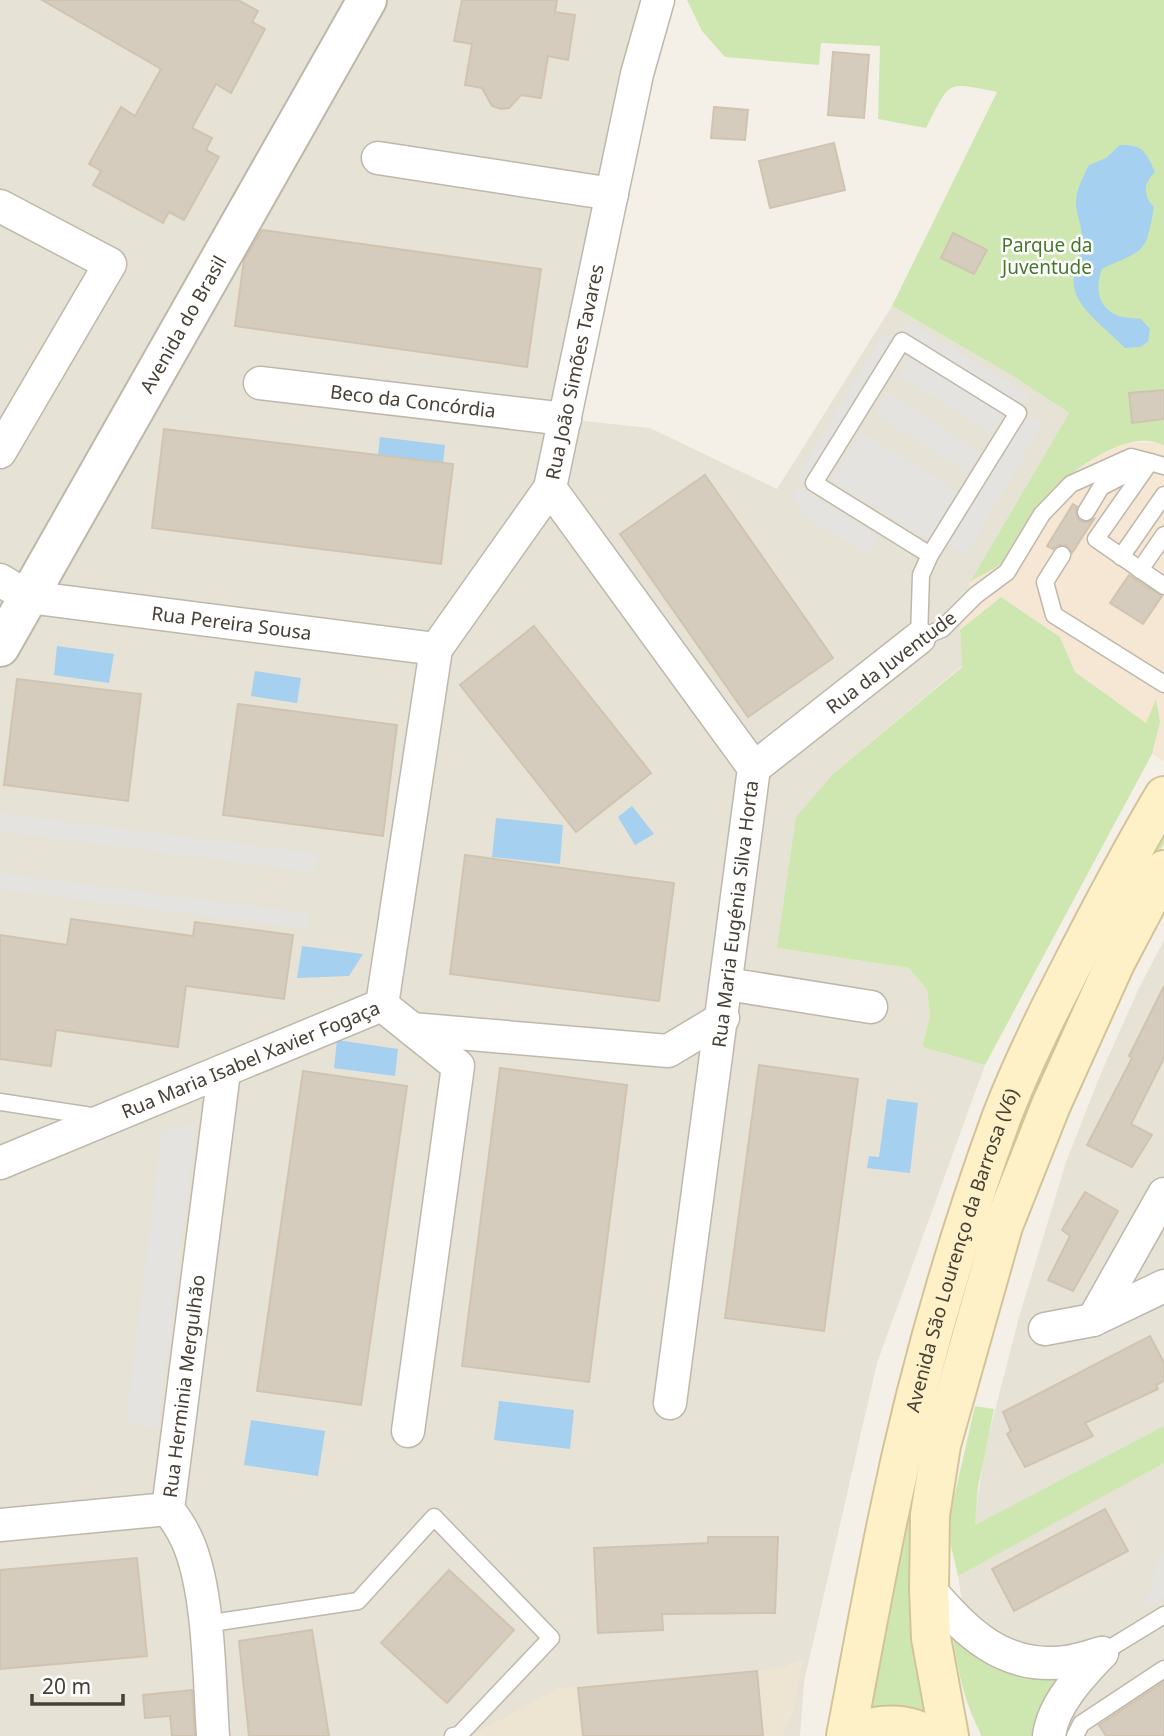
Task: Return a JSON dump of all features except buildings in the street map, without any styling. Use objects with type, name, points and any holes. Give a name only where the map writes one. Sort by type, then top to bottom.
[{"type":"main road","name":"Avenida São Lourenço da Barrosa (V6)","points":[[846,1736],[888,1518],[917,1391],[970,1206],[1003,1113],[1046,1018],[1094,922],[1164,796]]},
{"type":"main road","name":"Avenida São Lourenço da Barrosa (V6)","points":[[949,1736],[931,1638],[929,1589],[930,1515],[941,1445],[1003,1226],[1061,1081],[1115,963],[1164,870]]},
{"type":"main road","points":[[856,1736],[864,1729],[891,1725],[922,1732],[928,1736]]},
{"type":"street","name":"Avenida do Brasil","points":[[0,648],[14,589],[367,0]]},
{"type":"street","name":"Rua João Simões Tavares","points":[[382,1005],[436,649],[550,488],[637,74],[658,0]]},
{"type":"street","points":[[377,158],[612,194]]},
{"type":"street","points":[[0,206],[110,264],[0,452]]},
{"type":"street","name":"Beco da Concórdia","points":[[260,383],[565,419]]},
{"type":"street","name":"Rua Maria Eugénia Silva Horta","points":[[550,488],[754,768],[670,1403]]},
{"type":"street","name":"Rua Pereira Sousa","points":[[14,589],[436,649]]},
{"type":"street","name":"Rua da Juventude","points":[[754,768],[919,638]]},
{"type":"street","points":[[727,984],[871,1007]]},
{"type":"street","name":"Rua Maria Isabel Xavier Fogaça","points":[[0,1163],[382,1005],[458,1066],[408,1431]]},
{"type":"street","points":[[412,1029],[668,1051],[723,1018]]},
{"type":"street","name":"Rua Herminia Mergulhão","points":[[213,1736],[205,1624],[196,1566],[184,1533],[168,1509],[224,1072]]},
{"type":"street","points":[[1093,1320],[1164,1194]]},
{"type":"street","points":[[1045,1329],[1093,1320],[1164,1286]]},
{"type":"street","points":[[0,1525],[168,1509]]},
{"type":"street","points":[[929,1589],[956,1620],[983,1644],[1013,1658],[1065,1662],[1102,1653]]},
{"type":"street","points":[[1049,1736],[1061,1704],[1078,1678],[1102,1653]]},
{"type":"lane","points":[[919,638],[921,576],[930,555],[1018,413],[902,341],[814,483],[930,555]]},
{"type":"lane","name":"Rua da Juventude","points":[[919,638],[942,629],[976,595],[1007,572],[1042,514],[1071,484],[1131,457],[1157,464]]},
{"type":"lane","points":[[1086,512],[1101,488],[1157,464]]},
{"type":"lane","points":[[1157,464],[1096,539],[1140,570],[1162,581]]},
{"type":"lane","points":[[1121,557],[1164,495]]},
{"type":"lane","points":[[1140,570],[1164,535]]},
{"type":"lane","points":[[1062,555],[1045,582],[1054,615],[1164,684]]},
{"type":"lane","points":[[0,1102],[109,1119]]},
{"type":"lane","points":[[205,1624],[358,1601],[434,1517],[551,1638],[459,1735],[453,1736]]},
{"type":"lane","points":[[1102,1653],[1164,1615]]},
{"type":"lane","points":[[1074,1736],[1082,1724],[1164,1670]]},
{"type":"shaded area","points":[[0,0],[658,0],[565,419],[650,428],[777,489],[892,306],[1013,376],[1069,413],[970,582],[960,630],[962,666],[834,773],[777,948],[909,968],[927,990],[930,1015],[922,1047],[985,1065],[877,1363],[804,1682],[800,1736],[0,1736]]},
{"type":"shaded area","points":[[907,321],[1031,396],[1019,406],[899,334]]},
{"type":"shaded area","points":[[884,332],[896,339],[809,483],[797,476]]},
{"type":"shaded area","points":[[912,354],[1004,413],[991,434],[898,375]]},
{"type":"shaded area","points":[[888,393],[981,452],[967,473],[875,414]]},
{"type":"shaded area","points":[[1021,420],[1045,420],[966,555],[948,544]]},
{"type":"shaded area","points":[[861,432],[957,491],[928,539],[831,480]]},
{"type":"shaded area","points":[[1158,442],[1164,446],[1164,761],[1152,754],[1146,724],[1075,672],[1060,637],[1001,597],[960,630],[970,582],[1005,560],[1050,493],[1091,459],[1124,443]]},
{"type":"shaded area","points":[[796,485],[878,536],[868,555],[803,516],[794,497]]},
{"type":"shaded area","points":[[0,813],[317,854],[314,872],[0,831]]},
{"type":"shaded area","points":[[0,873],[310,914],[308,929],[0,889]]},
{"type":"shaded area","points":[[1164,940],[1164,1736],[980,1736],[978,1701],[958,1576],[974,1526],[984,1453],[1019,1317],[1066,1162],[1101,1073]]},
{"type":"shaded area","points":[[196,1123],[158,1428],[126,1424],[162,1132]]},
{"type":"shaded area","points":[[1164,1548],[1164,1597],[1139,1611],[1151,1592],[1156,1564]]},
{"type":"shaded area","points":[[803,1659],[794,1709],[782,1736],[470,1736],[559,1688],[757,1671],[783,1667]]},
{"type":"green space","name":"Parque da Juventude","points":[[687,0],[1164,0],[1164,446],[1151,441],[1120,446],[1073,472],[1051,492],[1006,559],[970,582],[1069,413],[1013,376],[892,306],[997,92],[967,86],[951,88],[940,101],[926,128],[878,119],[880,46],[821,43],[819,65],[725,57],[702,31]]},
{"type":"green space","points":[[1001,597],[1060,637],[1075,672],[1146,723],[1156,699],[1160,722],[1152,754],[985,1065],[922,1047],[930,1015],[927,990],[909,968],[777,948],[796,817],[834,773],[962,667],[960,630]]},
{"type":"green space","points":[[1164,824],[1164,844],[1135,894],[956,1329],[932,1713],[901,1707],[869,1706],[910,1481],[988,1203],[1046,1051]]},
{"type":"green space","points":[[975,1406],[994,1409],[978,1487],[975,1525],[1164,1426],[1164,1463],[958,1576],[951,1546],[950,1515]]},
{"type":"green space","points":[[953,1638],[976,1657],[1002,1672],[1031,1678],[1061,1675],[1035,1736],[982,1736],[963,1688]]},
{"type":"water","points":[[1120,145],[1134,146],[1143,151],[1155,172],[1146,190],[1154,207],[1145,243],[1135,253],[1102,269],[1099,283],[1100,296],[1106,308],[1119,316],[1141,319],[1150,329],[1148,342],[1140,347],[1125,348],[1083,306],[1074,285],[1074,273],[1082,243],[1076,206],[1079,187],[1089,165],[1106,158]]},
{"type":"water","points":[[380,437],[445,445],[443,463],[378,455]]},
{"type":"water","points":[[57,646],[114,654],[109,683],[54,675]]},
{"type":"water","points":[[255,671],[301,678],[297,703],[251,696]]},
{"type":"water","points":[[632,806],[654,834],[635,845],[618,817]]},
{"type":"water","points":[[496,818],[563,825],[560,864],[492,857]]},
{"type":"water","points":[[302,946],[363,954],[349,976],[297,978]]},
{"type":"water","points":[[337,1040],[398,1049],[395,1076],[334,1068]]},
{"type":"water","points":[[887,1099],[918,1103],[910,1173],[867,1168],[869,1156],[879,1157]]},
{"type":"water","points":[[499,1401],[574,1410],[570,1449],[494,1440]]},
{"type":"water","points":[[251,1420],[325,1431],[318,1476],[244,1465]]}]
